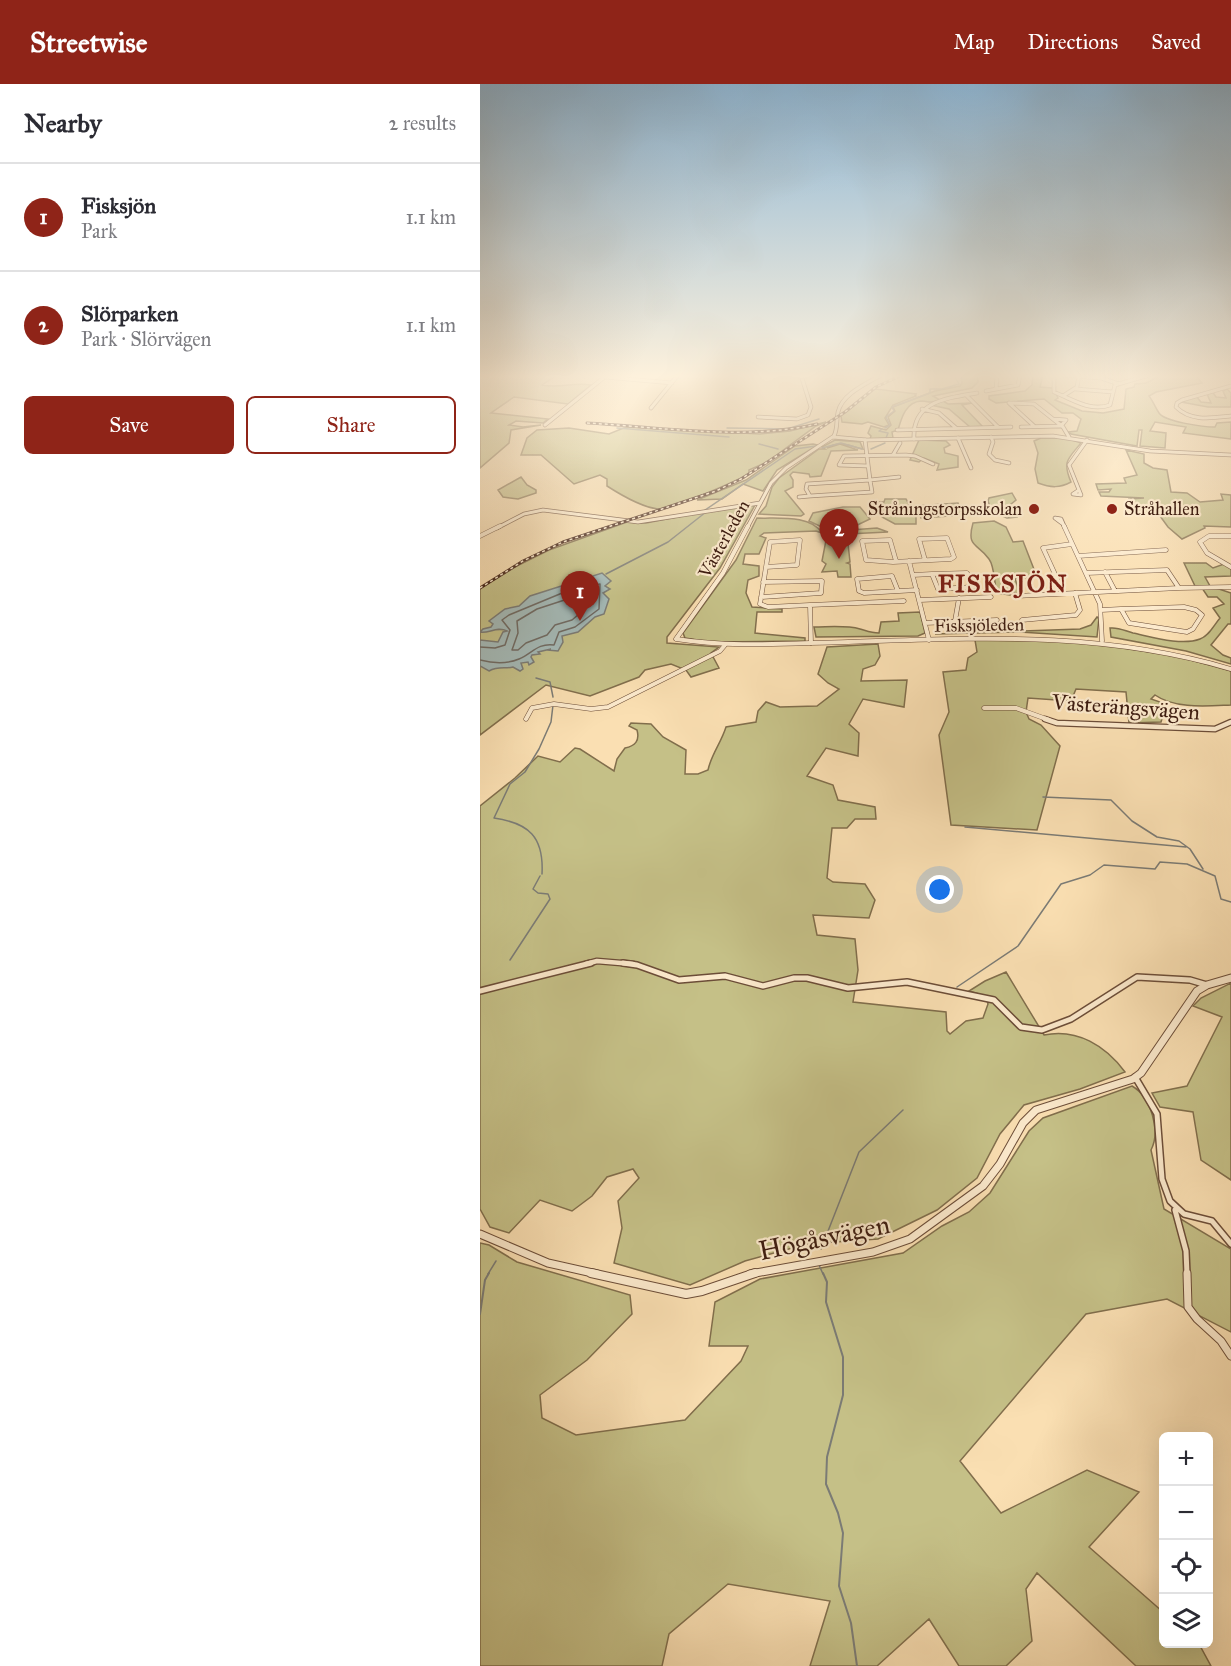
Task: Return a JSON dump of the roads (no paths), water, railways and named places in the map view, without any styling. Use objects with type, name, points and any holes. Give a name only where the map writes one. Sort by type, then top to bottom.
[{"type":"street","name":"Västerleden","points":[[725,645],[680,641],[676,638],[723,573],[771,483],[782,471],[815,449]]},
{"type":"street","points":[[799,497],[872,492],[866,449]]},
{"type":"street","points":[[893,455],[896,449]]},
{"type":"street","points":[[963,449],[971,468]]},
{"type":"street","points":[[989,449],[989,454],[995,460],[1009,463]]},
{"type":"street","points":[[1079,490],[1069,465],[1081,449]]},
{"type":"street","points":[[1134,449],[1231,455]]},
{"type":"street","points":[[868,466],[839,465],[843,456],[866,455],[913,455],[933,464]]},
{"type":"street","points":[[810,496],[806,489],[807,484],[898,477]]},
{"type":"street","points":[[480,536],[524,514],[543,510],[638,522],[760,503]]},
{"type":"street","points":[[1063,524],[1095,592],[1101,610],[1102,641]]},
{"type":"street","points":[[1231,536],[1209,536],[1200,542],[1207,553],[1231,567]]},
{"type":"street","points":[[896,561],[891,540],[862,541],[866,562],[909,561],[925,560],[953,558],[947,538],[919,539],[925,560]]},
{"type":"street","points":[[766,567],[797,565],[800,540],[770,541],[760,604],[765,607],[903,601]]},
{"type":"street","points":[[1059,583],[1043,548],[1072,544]]},
{"type":"street","points":[[1078,556],[1166,550]]},
{"type":"street","points":[[909,561],[929,640]]},
{"type":"street","points":[[1086,573],[1167,570],[1179,588]]},
{"type":"street","points":[[1105,572],[1115,591]]},
{"type":"street","points":[[913,575],[932,574],[967,573],[973,587],[938,590],[932,574]]},
{"type":"street","points":[[898,591],[894,577],[857,579],[861,592],[917,591]]},
{"type":"street","points":[[761,597],[821,592],[822,581],[820,579],[763,582]]},
{"type":"street","points":[[1015,596],[1231,586]]},
{"type":"street","points":[[1022,620],[1076,615],[1080,610],[1075,593]]},
{"type":"street","points":[[920,600],[991,597]]},
{"type":"street","points":[[955,621],[959,598]]},
{"type":"street","points":[[810,605],[811,643]]},
{"type":"street","points":[[1101,610],[1121,609],[1186,607],[1196,609],[1202,615],[1193,629],[1179,632],[1129,623],[1121,609]]},
{"type":"street","points":[[926,623],[997,620]]},
{"type":"street","name":"Fisksjöleden","points":[[725,645],[1036,637],[1102,641],[1170,652],[1231,669]]},
{"type":"street","points":[[526,719],[532,708],[546,704],[591,709],[613,706],[655,682],[720,651],[725,645]]},
{"type":"street","name":"Västerängsvägen","points":[[984,708],[1016,708],[1052,722],[1064,723],[1215,729],[1231,722]]},
{"type":"street","points":[[480,991],[597,961],[610,961],[637,965],[679,980],[725,976],[763,986],[794,978],[807,978],[848,988],[888,982],[918,983],[994,1000],[1002,1005],[1016,1024],[1034,1030],[1062,1024],[1137,977],[1190,980],[1207,985]]},
{"type":"street","points":[[1231,978],[1207,985],[1193,996],[1145,1068],[1135,1077],[1157,1114],[1162,1179],[1174,1207],[1186,1251],[1188,1306],[1197,1319],[1221,1341],[1231,1356]]},
{"type":"street","name":"Högåsvägen","points":[[480,1234],[549,1263],[686,1294],[702,1292],[768,1268],[873,1252],[910,1239],[974,1195],[991,1176],[1023,1123],[1036,1110],[1135,1077]]},
{"type":"street","points":[[1174,1207],[1184,1214],[1212,1221],[1231,1244]]},
{"type":"water","points":[[602,573],[611,581],[605,586],[610,589],[603,593],[609,599],[604,614],[595,617],[578,632],[562,636],[563,642],[558,651],[547,650],[551,649],[538,652],[540,654],[532,655],[534,662],[529,665],[528,662],[521,663],[523,669],[520,671],[513,667],[489,671],[480,666],[480,640],[498,642],[503,632],[507,631],[500,629],[480,632],[491,627],[493,624],[489,621],[505,609],[519,606],[530,596]]},
{"type":"waterway","points":[[705,510],[796,449]]},
{"type":"waterway","points":[[606,574],[668,542],[706,512]]},
{"type":"waterway","points":[[536,678],[550,682],[553,697]]},
{"type":"waterway","points":[[542,874],[540,850],[532,834],[517,824],[494,818],[510,784],[525,772],[539,749],[551,722],[553,705]]},
{"type":"waterway","points":[[1043,797],[1111,800],[1132,821],[1157,837],[1179,841],[1190,849],[1203,869]]},
{"type":"waterway","points":[[965,827],[1186,847]]},
{"type":"waterway","points":[[957,987],[1018,946],[1061,884],[1090,875],[1104,865],[1155,869],[1160,862],[1187,864],[1215,876],[1221,899],[1231,902]]},
{"type":"waterway","points":[[510,960],[550,899],[548,894],[538,893],[533,889],[540,876]]},
{"type":"waterway","points":[[821,1249],[859,1152],[903,1110]]},
{"type":"waterway","points":[[488,1274],[496,1261]]},
{"type":"waterway","points":[[819,1265],[823,1274]]},
{"type":"waterway","points":[[480,1314],[485,1280],[489,1273]]},
{"type":"waterway","points":[[823,1273],[827,1282],[826,1302],[843,1357],[843,1395],[827,1457],[826,1484],[838,1513],[843,1533],[839,1586],[851,1623],[857,1666]]},
{"type":"railway","points":[[480,588],[523,561],[563,542],[716,491],[741,479],[788,449]]},
{"type":"place","name":"Stråningstorpsskolan","points":[[1034,509]]},
{"type":"place","name":"Stråhallen","points":[[1112,509]]},
{"type":"place","name":"Slörparken","points":[[839,559]]},
{"type":"place","name":"Fisksjön","points":[[580,621]]},
{"type":"district","name":"FISKSJÖN","points":[[1003,584]]}]
